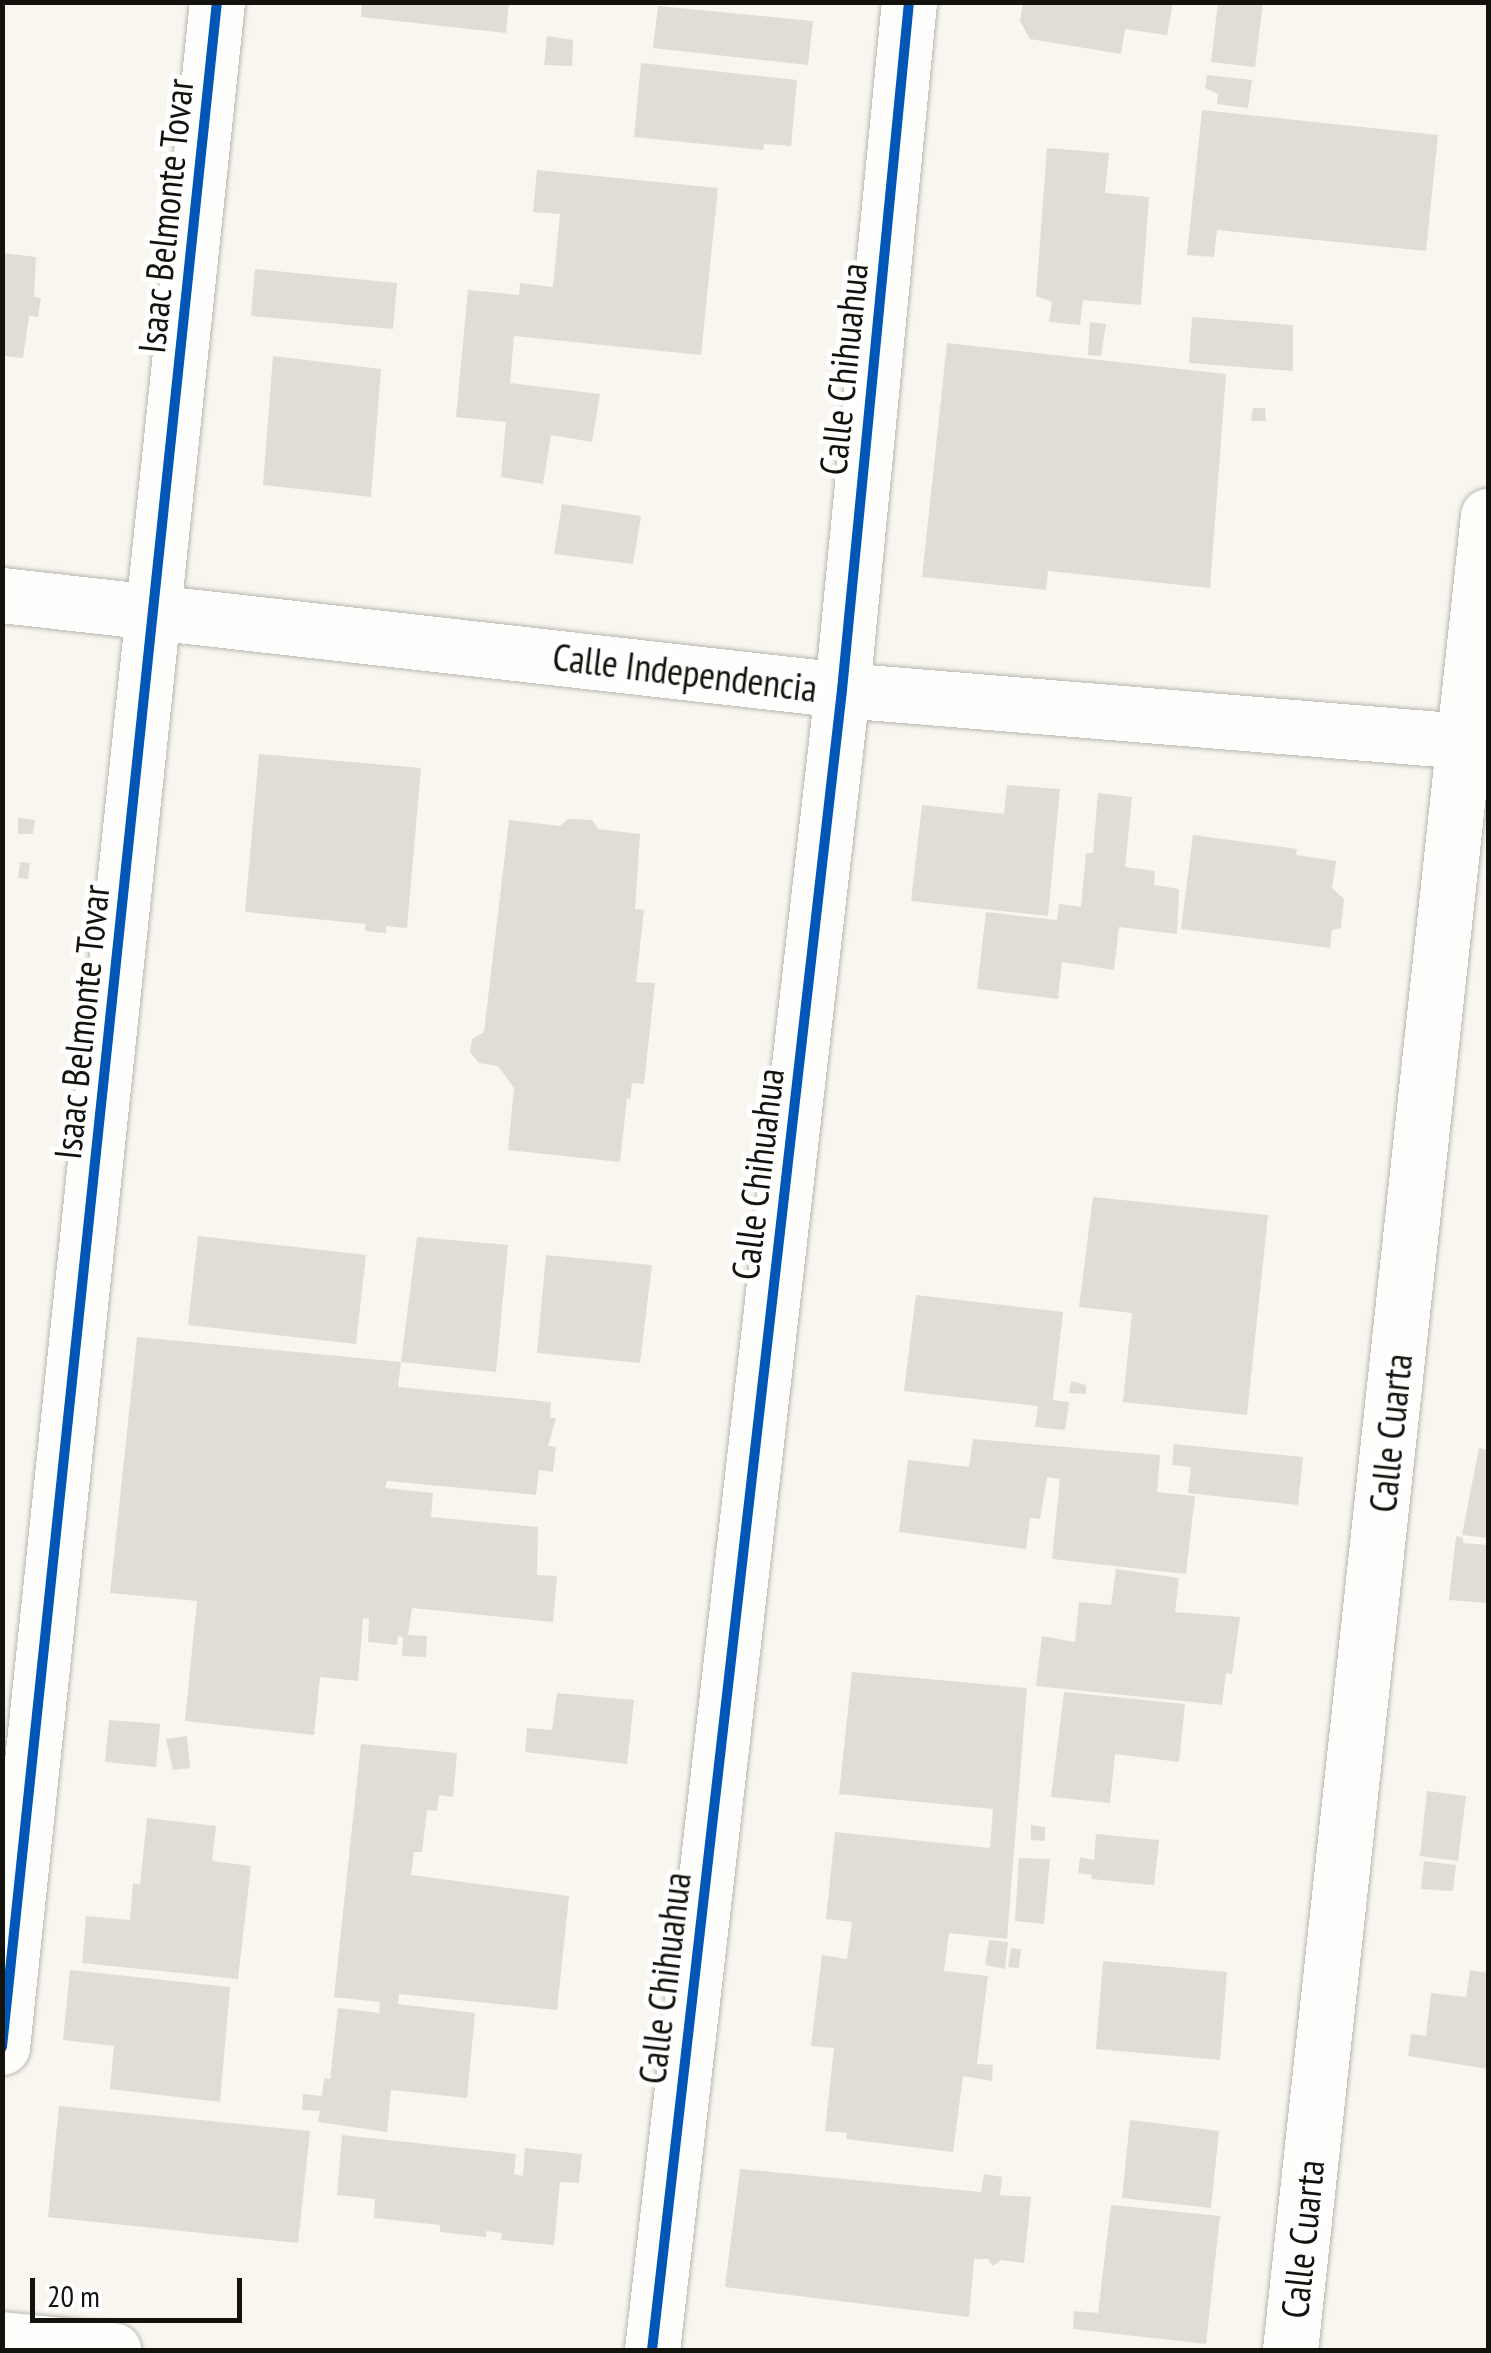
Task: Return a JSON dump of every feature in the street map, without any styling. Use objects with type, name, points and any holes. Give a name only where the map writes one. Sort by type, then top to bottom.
[{"type":"street","name":"Isaac Belmonte Tovar","points":[[2,2047],[216,2]]},
{"type":"street","name":"Calle Chihuahua","points":[[652,2350],[842,690],[909,2]]},
{"type":"street","name":"Calle Cuarta","points":[[1290,2350],[1477,742],[1488,516]]},
{"type":"street","name":"Calle Independencia","points":[[2,595],[842,690],[1477,742]]},
{"type":"street","points":[[2,2339],[114,2350]]},
{"type":"building","points":[[362,2],[509,2],[506,33],[361,17]]},
{"type":"building","points":[[1023,2],[1173,2],[1167,35],[1125,29],[1121,54],[1030,39],[1020,21]]},
{"type":"building","points":[[1218,2],[1263,2],[1255,67],[1211,62]]},
{"type":"building","points":[[658,6],[813,21],[808,65],[653,48]]},
{"type":"building","points":[[547,36],[573,40],[572,66],[544,65]]},
{"type":"building","points":[[641,63],[797,80],[791,146],[764,144],[763,150],[634,137]]},
{"type":"building","points":[[1207,75],[1252,80],[1248,108],[1217,104],[1218,94],[1205,88]]},
{"type":"building","points":[[1202,110],[1438,135],[1426,251],[1217,230],[1214,257],[1187,255]]},
{"type":"building","points":[[1047,148],[1109,153],[1105,193],[1149,197],[1141,305],[1083,300],[1080,325],[1049,322],[1052,302],[1036,296]]},
{"type":"building","points":[[537,170],[718,188],[701,355],[514,336],[510,383],[600,394],[592,442],[551,435],[543,484],[501,477],[506,422],[456,417],[468,290],[519,295],[520,283],[553,287],[560,214],[533,212]]},
{"type":"building","points":[[2,253],[36,257],[34,297],[41,298],[38,317],[29,316],[23,358],[2,356]]},
{"type":"building","points":[[255,269],[397,283],[393,329],[251,316]]},
{"type":"building","points":[[1192,317],[1293,325],[1293,371],[1189,363]]},
{"type":"building","points":[[1090,322],[1106,324],[1101,356],[1088,355]]},
{"type":"building","points":[[947,343],[1226,374],[1210,588],[1048,571],[1046,590],[922,577]]},
{"type":"building","points":[[273,356],[381,369],[371,497],[263,485]]},
{"type":"building","points":[[1253,408],[1265,408],[1266,421],[1251,421]]},
{"type":"building","points":[[562,504],[641,516],[633,564],[554,554]]},
{"type":"building","points":[[259,754],[421,768],[407,928],[386,926],[386,933],[365,931],[366,924],[245,912]]},
{"type":"building","points":[[1007,785],[1060,789],[1048,916],[911,901],[922,805],[1004,814]]},
{"type":"building","points":[[1098,793],[1132,797],[1125,867],[1155,871],[1154,885],[1179,889],[1177,934],[1119,927],[1114,970],[1062,962],[1058,999],[977,989],[986,912],[1057,920],[1059,904],[1081,907],[1086,853],[1093,853]]},
{"type":"building","points":[[18,818],[35,820],[33,834],[18,834]]},
{"type":"building","points":[[568,819],[592,820],[598,829],[640,834],[635,909],[644,910],[636,982],[655,983],[644,1084],[632,1083],[630,1099],[627,1098],[620,1162],[508,1150],[514,1088],[498,1066],[479,1063],[470,1052],[472,1039],[484,1032],[509,820],[560,826]]},
{"type":"building","points":[[1193,835],[1297,849],[1296,855],[1336,861],[1332,888],[1344,899],[1341,928],[1332,930],[1330,948],[1181,929]]},
{"type":"building","points":[[20,862],[30,863],[28,879],[18,878]]},
{"type":"building","points":[[1093,1197],[1268,1215],[1247,1415],[1123,1402],[1132,1313],[1079,1307]]},
{"type":"building","points":[[198,1236],[366,1255],[356,1344],[188,1325]]},
{"type":"building","points":[[417,1237],[508,1245],[496,1372],[401,1362]]},
{"type":"building","points":[[546,1255],[652,1265],[640,1363],[537,1353]]},
{"type":"building","points":[[916,1295],[1063,1312],[1053,1400],[1069,1402],[1065,1430],[1035,1427],[1038,1406],[904,1391]]},
{"type":"building","points":[[137,1337],[401,1362],[398,1387],[551,1402],[550,1418],[556,1418],[548,1446],[556,1447],[553,1472],[539,1470],[536,1495],[387,1481],[385,1488],[433,1493],[431,1517],[538,1527],[537,1575],[557,1576],[553,1622],[412,1608],[408,1635],[427,1636],[426,1657],[402,1656],[403,1637],[398,1636],[397,1645],[368,1642],[369,1619],[363,1618],[358,1681],[320,1677],[314,1735],[185,1721],[197,1601],[110,1593]]},
{"type":"building","points":[[1071,1381],[1086,1385],[1086,1394],[1069,1393]]},
{"type":"building","points":[[973,1439],[1160,1455],[1157,1492],[1195,1496],[1186,1574],[1052,1559],[1060,1479],[1047,1477],[1040,1519],[1030,1518],[1026,1549],[899,1532],[908,1460],[969,1467]]},
{"type":"building","points":[[1174,1444],[1303,1457],[1298,1505],[1188,1493],[1191,1467],[1172,1465]]},
{"type":"building","points":[[1479,1448],[1488,1450],[1488,1538],[1462,1535]]},
{"type":"building","points":[[1456,1536],[1463,1538],[1463,1543],[1488,1545],[1488,1603],[1449,1600]]},
{"type":"building","points":[[1116,1569],[1179,1578],[1175,1612],[1240,1617],[1232,1674],[1226,1673],[1222,1705],[1036,1686],[1042,1636],[1075,1642],[1079,1602],[1111,1605]]},
{"type":"building","points":[[852,1672],[1027,1688],[1007,1939],[949,1933],[944,1971],[988,1976],[977,2064],[993,2065],[992,2081],[963,2076],[953,2152],[846,2139],[847,2133],[825,2131],[834,2048],[811,2046],[822,1955],[847,1959],[852,1922],[826,1919],[835,1832],[990,1848],[993,1809],[839,1794]]},
{"type":"building","points":[[1064,1692],[1185,1704],[1179,1762],[1115,1754],[1110,1803],[1051,1797]]},
{"type":"building","points":[[557,1693],[634,1700],[627,1764],[525,1752],[527,1728],[552,1730]]},
{"type":"building","points":[[109,1720],[160,1724],[156,1767],[105,1762]]},
{"type":"building","points":[[187,1736],[190,1768],[173,1770],[166,1739]]},
{"type":"building","points":[[361,1744],[457,1753],[453,1797],[439,1795],[437,1811],[427,1810],[422,1852],[414,1852],[411,1875],[569,1896],[557,2010],[399,1994],[398,2004],[475,2013],[467,2098],[391,2090],[387,2132],[318,2122],[320,2111],[302,2110],[303,2094],[322,2096],[324,2078],[330,2079],[338,2008],[379,2013],[380,2002],[334,1997]]},
{"type":"building","points":[[1427,1791],[1466,1796],[1458,1861],[1420,1856]]},
{"type":"building","points":[[147,1818],[216,1826],[212,1861],[251,1866],[238,1979],[82,1963],[86,1916],[130,1920],[133,1883],[140,1885]]},
{"type":"building","points":[[1031,1825],[1045,1827],[1045,1841],[1031,1840]]},
{"type":"building","points":[[1096,1834],[1159,1840],[1154,1885],[1091,1879],[1092,1875],[1078,1873],[1080,1857],[1094,1860]]},
{"type":"building","points":[[1019,1858],[1050,1859],[1044,1924],[1015,1921]]},
{"type":"building","points":[[1424,1861],[1456,1865],[1453,1891],[1421,1889]]},
{"type":"building","points":[[989,1940],[1008,1942],[1005,1969],[985,1965]]},
{"type":"building","points":[[1011,1948],[1021,1949],[1019,1968],[1008,1967]]},
{"type":"building","points":[[1103,1961],[1227,1972],[1220,2060],[1096,2049]]},
{"type":"building","points":[[70,1970],[230,1987],[220,2102],[110,2089],[114,2046],[63,2040]]},
{"type":"building","points":[[1470,1970],[1488,1973],[1488,2069],[1408,2056],[1411,2034],[1426,2036],[1431,1993],[1466,1997]]},
{"type":"building","points":[[59,2106],[310,2131],[298,2243],[48,2217]]},
{"type":"building","points":[[1130,2120],[1219,2131],[1211,2208],[1122,2198]]},
{"type":"building","points":[[342,2135],[516,2154],[514,2174],[523,2176],[525,2148],[582,2154],[579,2183],[560,2182],[554,2245],[501,2240],[502,2233],[486,2231],[486,2237],[440,2232],[440,2225],[374,2218],[375,2199],[337,2195]]},
{"type":"building","points":[[740,2169],[981,2192],[984,2174],[1002,2177],[1000,2195],[1031,2197],[1024,2263],[1001,2260],[993,2266],[988,2259],[974,2259],[969,2317],[725,2287]]},
{"type":"building","points":[[1111,2205],[1220,2216],[1206,2344],[1073,2329],[1074,2311],[1098,2313]]},
{"type":"cycle path","points":[[2,2047],[217,2]]},
{"type":"cycle path","points":[[652,2350],[842,690],[909,2]]}]
